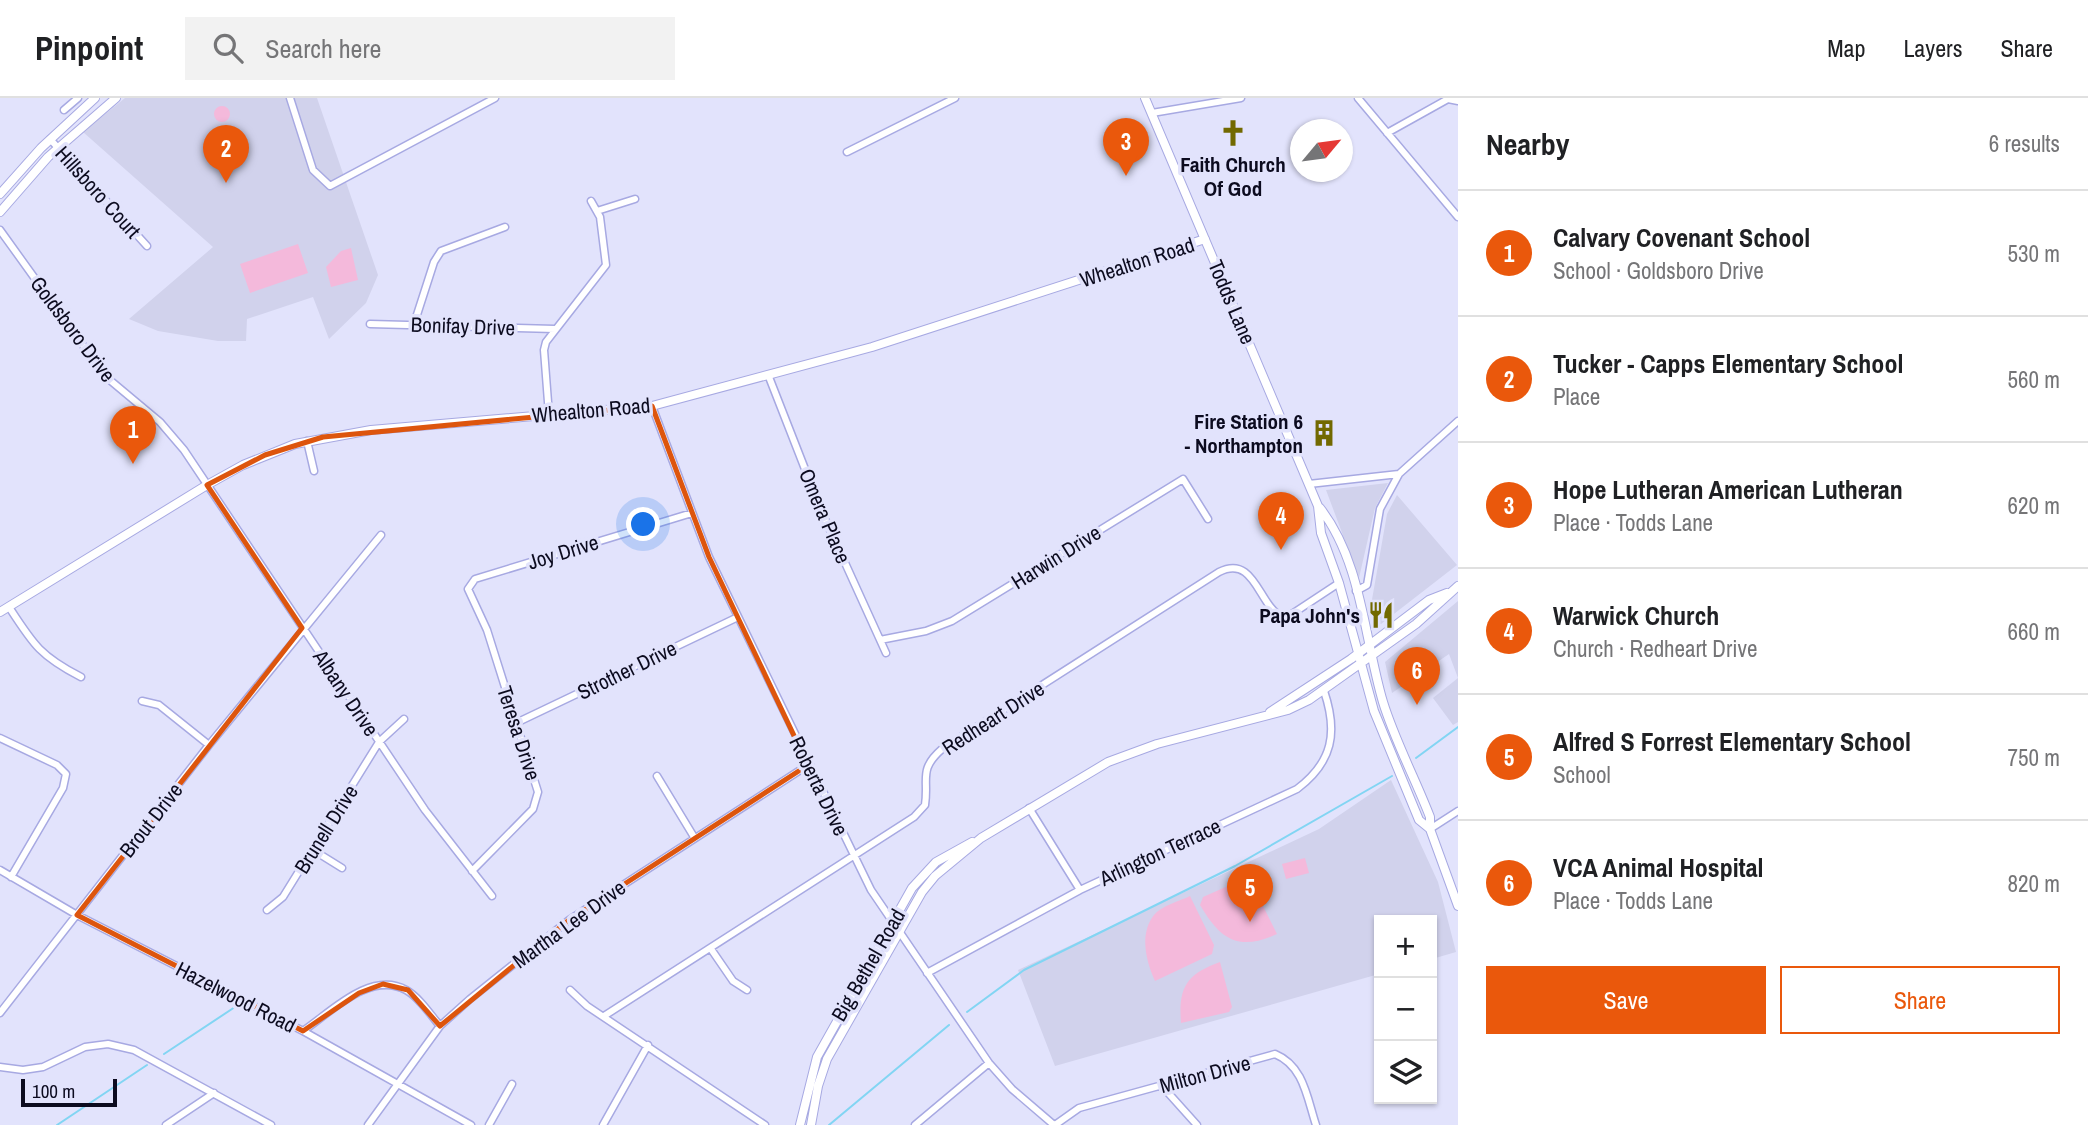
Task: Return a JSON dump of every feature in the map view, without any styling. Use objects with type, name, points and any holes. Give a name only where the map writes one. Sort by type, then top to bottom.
[{"type":"main road","points":[[0,194],[50,139],[95,98]]},
{"type":"main road","points":[[0,212],[58,147],[116,98]]},
{"type":"main road","name":"Todds Lane","points":[[1146,98],[1318,506],[1334,527],[1356,591],[1385,705],[1430,817],[1430,828],[1458,906]]},
{"type":"main road","name":"Whealton Road","points":[[0,612],[207,485],[265,455],[307,441],[371,430],[652,406],[769,377],[1205,239]]},
{"type":"main road","name":"Todds Lane","points":[[1318,506],[1321,533],[1339,583],[1386,744],[1419,820],[1430,828]]},
{"type":"main road","name":"Big Bethel Road","points":[[1264,716],[1359,654],[1429,600],[1458,586]]},
{"type":"main road","name":"Big Bethel Road","points":[[800,1125],[811,1072],[829,1035],[924,872],[952,851],[981,838],[1029,808],[1129,753],[1288,710],[1324,691],[1435,608],[1449,592]]},
{"type":"main road","name":"Big Bethel Road","points":[[811,1125],[821,1076],[838,1040],[899,933],[931,880],[981,838]]},
{"type":"main road","points":[[829,1035],[838,1040]]},
{"type":"street","points":[[64,110],[78,98]]},
{"type":"street","points":[[290,100],[317,176],[330,186],[495,98]]},
{"type":"street","points":[[847,152],[955,98]]},
{"type":"street","points":[[1152,113],[1241,98]]},
{"type":"street","points":[[1358,98],[1458,217]]},
{"type":"street","points":[[1387,133],[1448,99],[1458,101]]},
{"type":"street","name":"Hillsboro Court","points":[[50,139],[147,246]]},
{"type":"street","points":[[597,211],[609,205],[635,199]]},
{"type":"street","points":[[549,415],[544,350],[555,329],[606,265],[607,253],[597,211],[591,201]]},
{"type":"street","points":[[414,324],[434,262],[441,251],[505,227]]},
{"type":"street","name":"Goldsboro Drive","points":[[0,230],[105,376],[173,436],[207,485]]},
{"type":"street","name":"Bonifay Drive","points":[[370,324],[555,329]]},
{"type":"street","name":"Omera Place","points":[[769,377],[821,510],[886,653]]},
{"type":"street","name":"Roberta Drive","points":[[652,406],[692,513],[737,617],[854,856],[892,923],[989,1063],[1012,1089],[1055,1125]]},
{"type":"street","points":[[1356,591],[1367,585],[1380,509],[1399,474],[1458,421]]},
{"type":"street","points":[[307,441],[314,471]]},
{"type":"street","points":[[1309,484],[1399,474]]},
{"type":"street","name":"Harwin Drive","points":[[880,640],[926,631],[952,621],[1183,479],[1208,519]]},
{"type":"street","name":"Albany Drive","points":[[207,485],[425,810],[492,896]]},
{"type":"street","name":"Joy Drive","points":[[475,579],[692,513]]},
{"type":"street","name":"Brout Drive","points":[[0,1013],[302,628],[381,534]]},
{"type":"street","name":"Redheart Drive","points":[[604,1016],[921,812],[926,797],[925,774],[931,759],[942,749],[1219,572],[1231,568],[1248,573],[1275,612],[1282,617],[1292,614],[1339,583]]},
{"type":"street","name":"Teresa Drive","points":[[472,871],[538,801],[538,792],[487,630],[468,589],[475,579]]},
{"type":"street","points":[[9,607],[36,648],[51,662],[80,677]]},
{"type":"street","name":"Strother Drive","points":[[516,723],[737,617]]},
{"type":"street","name":"Arlington Terrace","points":[[927,973],[1080,890],[1297,789],[1322,766],[1330,743],[1330,715],[1324,691]]},
{"type":"street","points":[[142,701],[159,705],[209,745]]},
{"type":"street","name":"Brunell Drive","points":[[267,910],[283,897],[379,742],[404,719]]},
{"type":"street","points":[[0,738],[57,765],[66,774],[63,788],[11,877]]},
{"type":"street","name":"Martha Lee Drive","points":[[368,1125],[440,1026],[569,920],[808,765]]},
{"type":"street","points":[[657,776],[694,837]]},
{"type":"street","points":[[1029,808],[1080,890]]},
{"type":"street","points":[[1430,828],[1458,811]]},
{"type":"street","points":[[313,850],[342,869]]},
{"type":"street","name":"Hazelwood Road","points":[[0,870],[77,915],[303,1031],[471,1125]]},
{"type":"street","points":[[711,949],[733,981],[747,990]]},
{"type":"street","points":[[303,1031],[359,993],[383,984],[408,990],[440,1026]]},
{"type":"street","points":[[570,990],[765,1125]]},
{"type":"street","points":[[0,1067],[23,1070],[43,1067],[85,1047],[108,1044],[134,1050],[271,1125]]},
{"type":"street","points":[[603,1125],[648,1045]]},
{"type":"street","name":"Milton Drive","points":[[1055,1125],[1079,1108],[1275,1054],[1290,1060],[1300,1076],[1316,1125]]},
{"type":"street","points":[[919,1124],[989,1063]]},
{"type":"street","points":[[489,1125],[512,1084]]},
{"type":"street","points":[[1162,1086],[1197,1125]]},
{"type":"street","points":[[166,1125],[214,1093]]},
{"type":"highlighted area","points":[[652,406],[709,557],[808,765],[569,920],[440,1026],[408,990],[383,984],[359,993],[303,1031],[77,915],[302,628],[207,485],[265,455],[323,437]]},
{"type":"shaded area","points":[[125,98],[317,98],[378,275],[366,303],[329,339],[313,297],[247,319],[246,341],[218,341],[158,331],[129,319],[213,247],[83,132]]},
{"type":"shaded area","points":[[222,106],[228,108],[228,120],[222,122],[216,120],[214,114],[216,108]]},
{"type":"shaded area","points":[[298,244],[308,273],[250,293],[240,264]]},
{"type":"shaded area","points":[[351,248],[358,280],[331,287],[326,267],[341,251]]},
{"type":"shaded area","points":[[1388,483],[1375,508],[1359,578],[1326,490]]},
{"type":"shaded area","points":[[1397,495],[1457,565],[1381,624],[1376,623],[1370,611],[1387,514]]},
{"type":"shaded area","points":[[1458,601],[1458,678],[1449,654],[1392,693],[1385,662]]},
{"type":"shaded area","points":[[1458,678],[1458,722],[1453,725],[1433,698]]},
{"type":"shaded area","points":[[1391,780],[1438,882],[1456,952],[1437,958],[1437,915],[1374,915],[1374,975],[1055,1066],[1018,970],[1319,829]]},
{"type":"shaded area","points":[[1305,858],[1309,873],[1286,879],[1282,864]]},
{"type":"shaded area","points":[[1246,878],[1250,880],[1277,934],[1251,942],[1241,942],[1223,934],[1200,905],[1203,897]]},
{"type":"shaded area","points":[[1190,896],[1214,945],[1212,954],[1155,981],[1149,965],[1145,939],[1149,922],[1161,909]]},
{"type":"shaded area","points":[[1220,962],[1232,1007],[1229,1012],[1181,1023],[1181,1000],[1187,984],[1192,977]]},
{"type":"waterway","points":[[1416,758],[1458,727]]},
{"type":"waterway","points":[[967,1012],[1024,970],[1235,866],[1392,776]]},
{"type":"waterway","points":[[164,1054],[238,1005]]},
{"type":"waterway","points":[[829,1125],[949,1025]]},
{"type":"waterway","points":[[57,1125],[147,1065]]},
{"type":"place","name":"Faith Church Of God","points":[[1233,133]]},
{"type":"place","name":"Hope Lutheran American Lutheran","points":[[1126,176]]},
{"type":"place","name":"Tucker - Capps Elementary School","points":[[226,183]]},
{"type":"place","name":"Fire Station 6 - Northampton","points":[[1324,433]]},
{"type":"place","name":"Calvary Covenant School","points":[[133,464]]},
{"type":"place","name":"Warwick Church","points":[[1281,550]]},
{"type":"place","name":"Papa John's","points":[[1381,615]]},
{"type":"place","name":"VCA Animal Hospital","points":[[1417,705]]},
{"type":"place","name":"Alfred S Forrest Elementary School","points":[[1250,922]]}]
